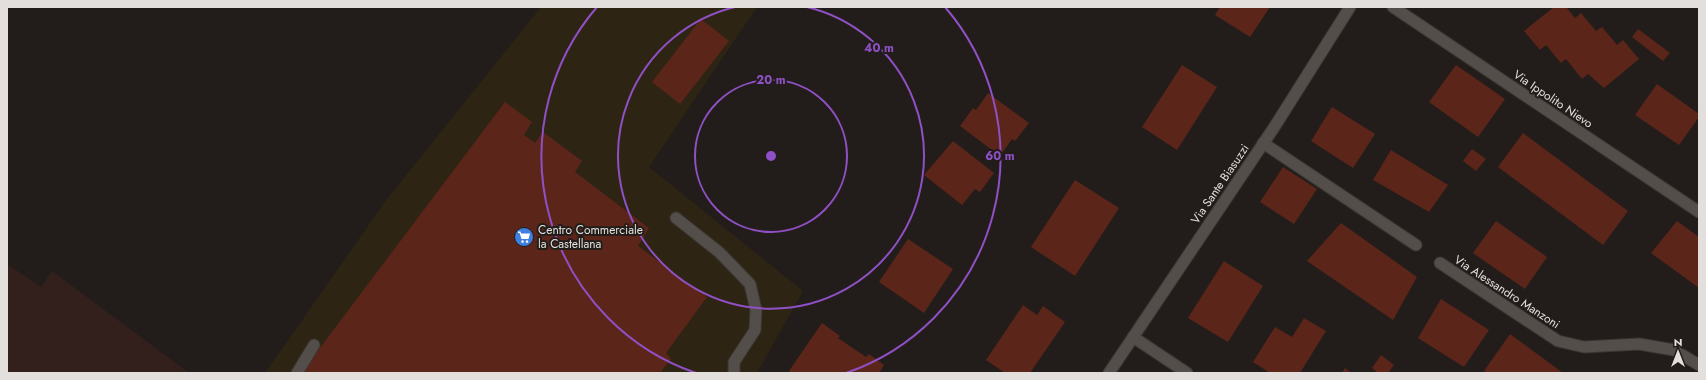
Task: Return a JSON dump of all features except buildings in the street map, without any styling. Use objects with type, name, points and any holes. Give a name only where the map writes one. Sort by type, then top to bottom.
[{"type":"street","name":"Via Sante Biasuzzi","points":[[1109,373],[1263,143],[1350,7]]},
{"type":"street","name":"Via Ippolito Nievo","points":[[1393,7],[1699,212]]},
{"type":"street","points":[[1263,143],[1416,245]]},
{"type":"street","points":[[676,218],[719,252],[750,284],[756,310],[755,330],[734,362],[734,373]]},
{"type":"street","name":"Via Alessandro Manzoni","points":[[1440,263],[1558,341],[1584,347],[1639,344],[1674,350],[1699,365]]},
{"type":"street","points":[[1133,337],[1187,373]]},
{"type":"street","points":[[297,373],[314,345]]},
{"type":"shaded area","points":[[541,7],[757,7],[649,167],[803,291],[757,373],[265,373],[387,199]]},
{"type":"shaded area","points":[[7,264],[41,287],[52,271],[189,373],[7,373]]},
{"type":"place","name":"Centro Commerciale la Castellana","points":[[524,237]]}]
